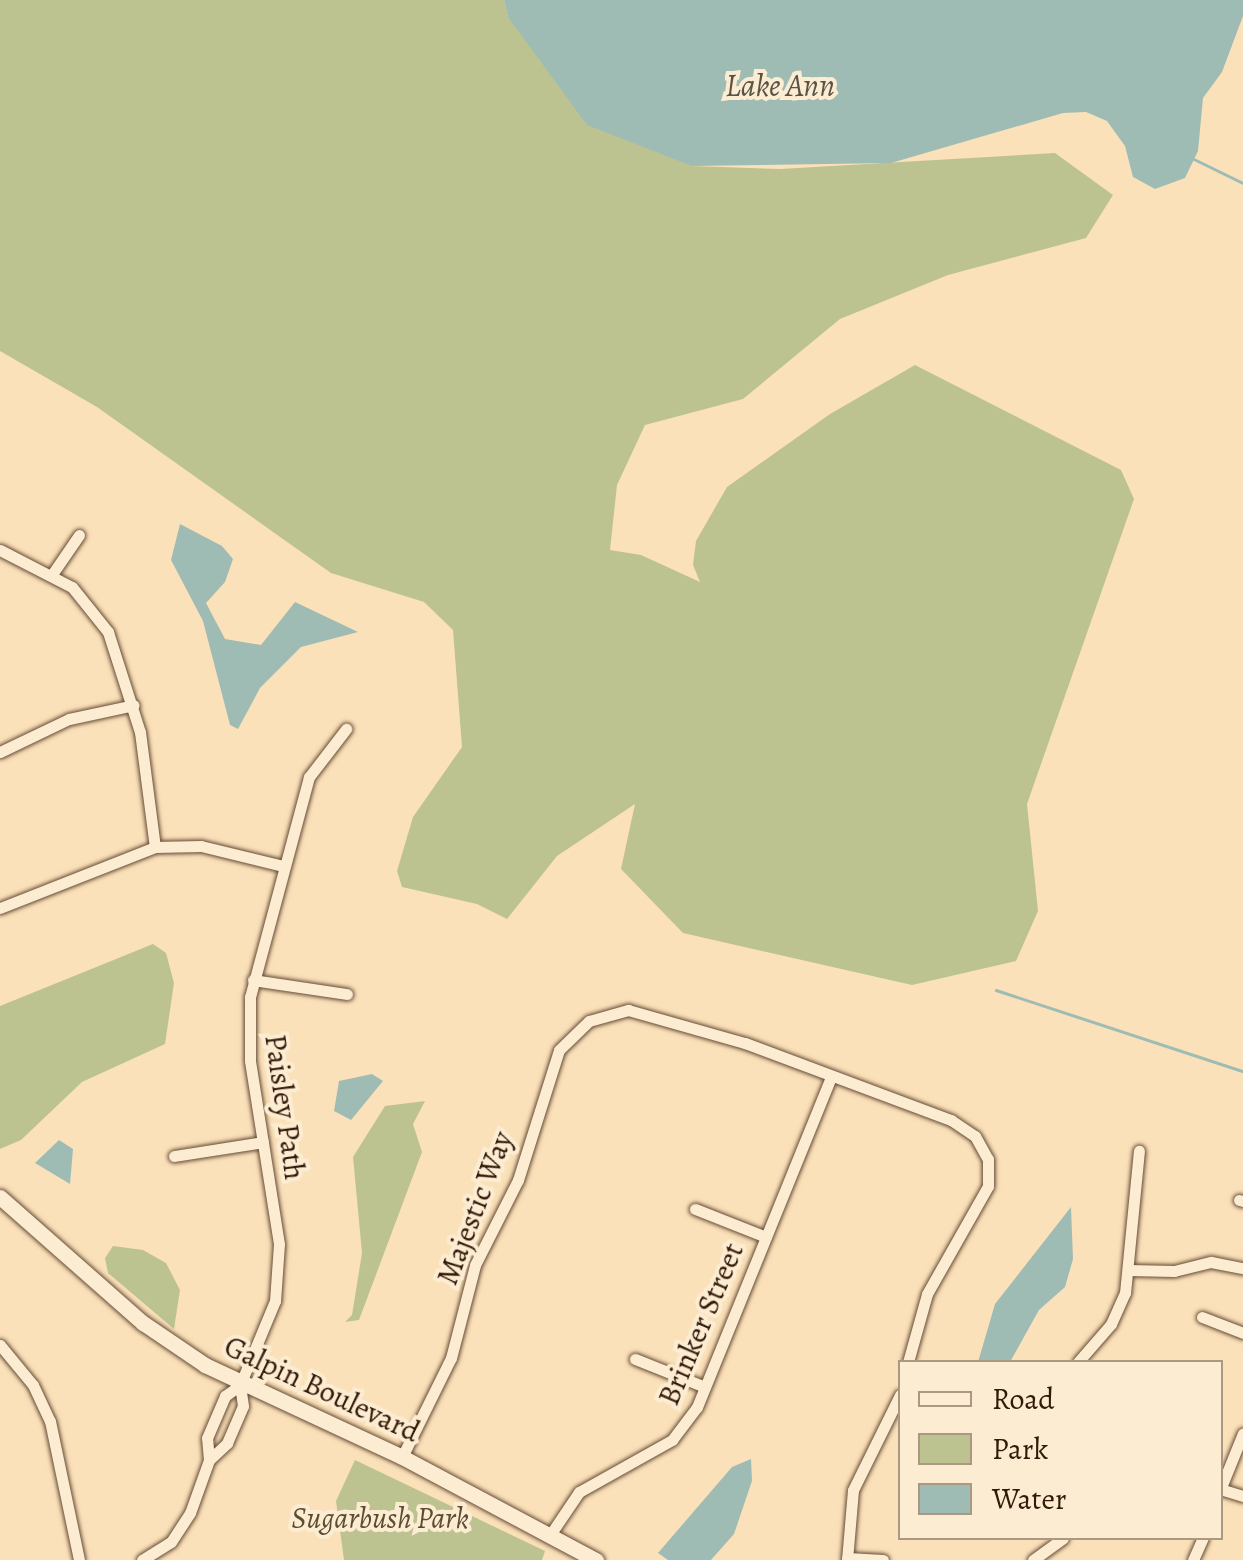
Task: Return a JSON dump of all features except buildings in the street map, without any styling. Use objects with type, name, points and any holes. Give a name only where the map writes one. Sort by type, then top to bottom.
[{"type":"street","points":[[53,573],[79,534]]},
{"type":"street","points":[[0,550],[53,573],[85,599],[108,632],[134,705],[155,846]]},
{"type":"street","points":[[0,752],[69,719],[134,705]]},
{"type":"street","name":"Paisley Path","points":[[240,1386],[278,1284],[277,1224],[248,1039],[253,980],[309,778],[346,729]]},
{"type":"street","points":[[0,908],[155,846],[217,848],[283,866]]},
{"type":"street","points":[[253,980],[346,994]]},
{"type":"street","name":"Majestic Way","points":[[402,1457],[451,1358],[474,1265],[518,1180],[559,1050],[589,1021],[628,1010],[745,1043],[830,1077]]},
{"type":"street","points":[[830,1077],[951,1120],[975,1136],[988,1159],[986,1195],[927,1294],[909,1360]]},
{"type":"street","name":"Brinker Street","points":[[550,1535],[566,1506],[594,1480],[672,1440],[705,1387],[830,1077]]},
{"type":"street","points":[[174,1156],[263,1142]]},
{"type":"street","points":[[1080,1360],[1111,1324],[1128,1270],[1131,1189],[1140,1151]]},
{"type":"street","name":"Galpin Boulevard","points":[[0,1197],[143,1323],[240,1386],[402,1457],[596,1560]]},
{"type":"street","points":[[696,1209],[766,1237]]},
{"type":"street","points":[[1128,1270],[1174,1271],[1211,1262],[1243,1268]]},
{"type":"street","points":[[1202,1317],[1243,1333]]},
{"type":"street","points":[[0,1345],[33,1385],[50,1421],[79,1560]]},
{"type":"street","points":[[635,1359],[705,1387]]},
{"type":"street","points":[[142,1560],[181,1529],[208,1460],[207,1438],[225,1396],[240,1386],[242,1406],[227,1443],[208,1460]]},
{"type":"street","points":[[883,1560],[846,1559],[853,1490],[898,1399]]},
{"type":"street","points":[[1223,1484],[1243,1433]]},
{"type":"street","points":[[1033,1560],[1060,1540]]},
{"type":"green space","points":[[0,0],[504,0],[508,17],[692,166],[780,169],[1055,153],[1113,195],[1086,238],[948,275],[840,319],[743,399],[645,425],[617,485],[610,550],[641,555],[700,582],[693,565],[696,541],[727,487],[830,414],[915,365],[1121,470],[1134,499],[1027,804],[1038,911],[1016,961],[912,985],[683,933],[621,869],[635,804],[557,856],[507,919],[477,904],[402,887],[397,871],[413,817],[462,747],[453,630],[424,602],[331,573],[97,407],[0,351]]},
{"type":"green space","points":[[153,944],[166,953],[174,983],[165,1044],[82,1082],[21,1140],[0,1149],[0,1006]]},
{"type":"green space","points":[[425,1101],[413,1124],[422,1152],[359,1320],[345,1322],[352,1315],[362,1253],[353,1157],[385,1106]]},
{"type":"green space","points":[[113,1246],[143,1250],[166,1263],[180,1290],[174,1329],[108,1273],[105,1258]]},
{"type":"green space","name":"Sugarbush Park","points":[[355,1460],[545,1551],[542,1560],[344,1560],[336,1501]]},
{"type":"water","name":"Lake Ann","points":[[504,0],[1243,0],[1243,16],[1222,72],[1203,98],[1198,151],[1185,178],[1155,189],[1133,177],[1125,146],[1107,121],[1086,112],[1063,113],[891,163],[692,166],[587,125],[508,17]]},
{"type":"water","points":[[180,524],[222,546],[233,559],[225,582],[206,603],[225,639],[261,645],[295,602],[358,632],[301,647],[260,688],[238,729],[230,725],[203,621],[171,560]]},
{"type":"water","points":[[372,1074],[383,1081],[351,1120],[334,1111],[339,1081]]},
{"type":"water","points":[[59,1140],[73,1149],[70,1184],[35,1163]]},
{"type":"water","points":[[1071,1207],[1073,1259],[1065,1287],[1039,1310],[1011,1360],[979,1360],[995,1304]]},
{"type":"water","points":[[751,1459],[752,1481],[734,1534],[711,1560],[668,1560],[658,1553],[732,1467]]},
{"type":"waterway","points":[[1192,158],[1243,183]]},
{"type":"waterway","points":[[996,990],[1243,1071]]}]
